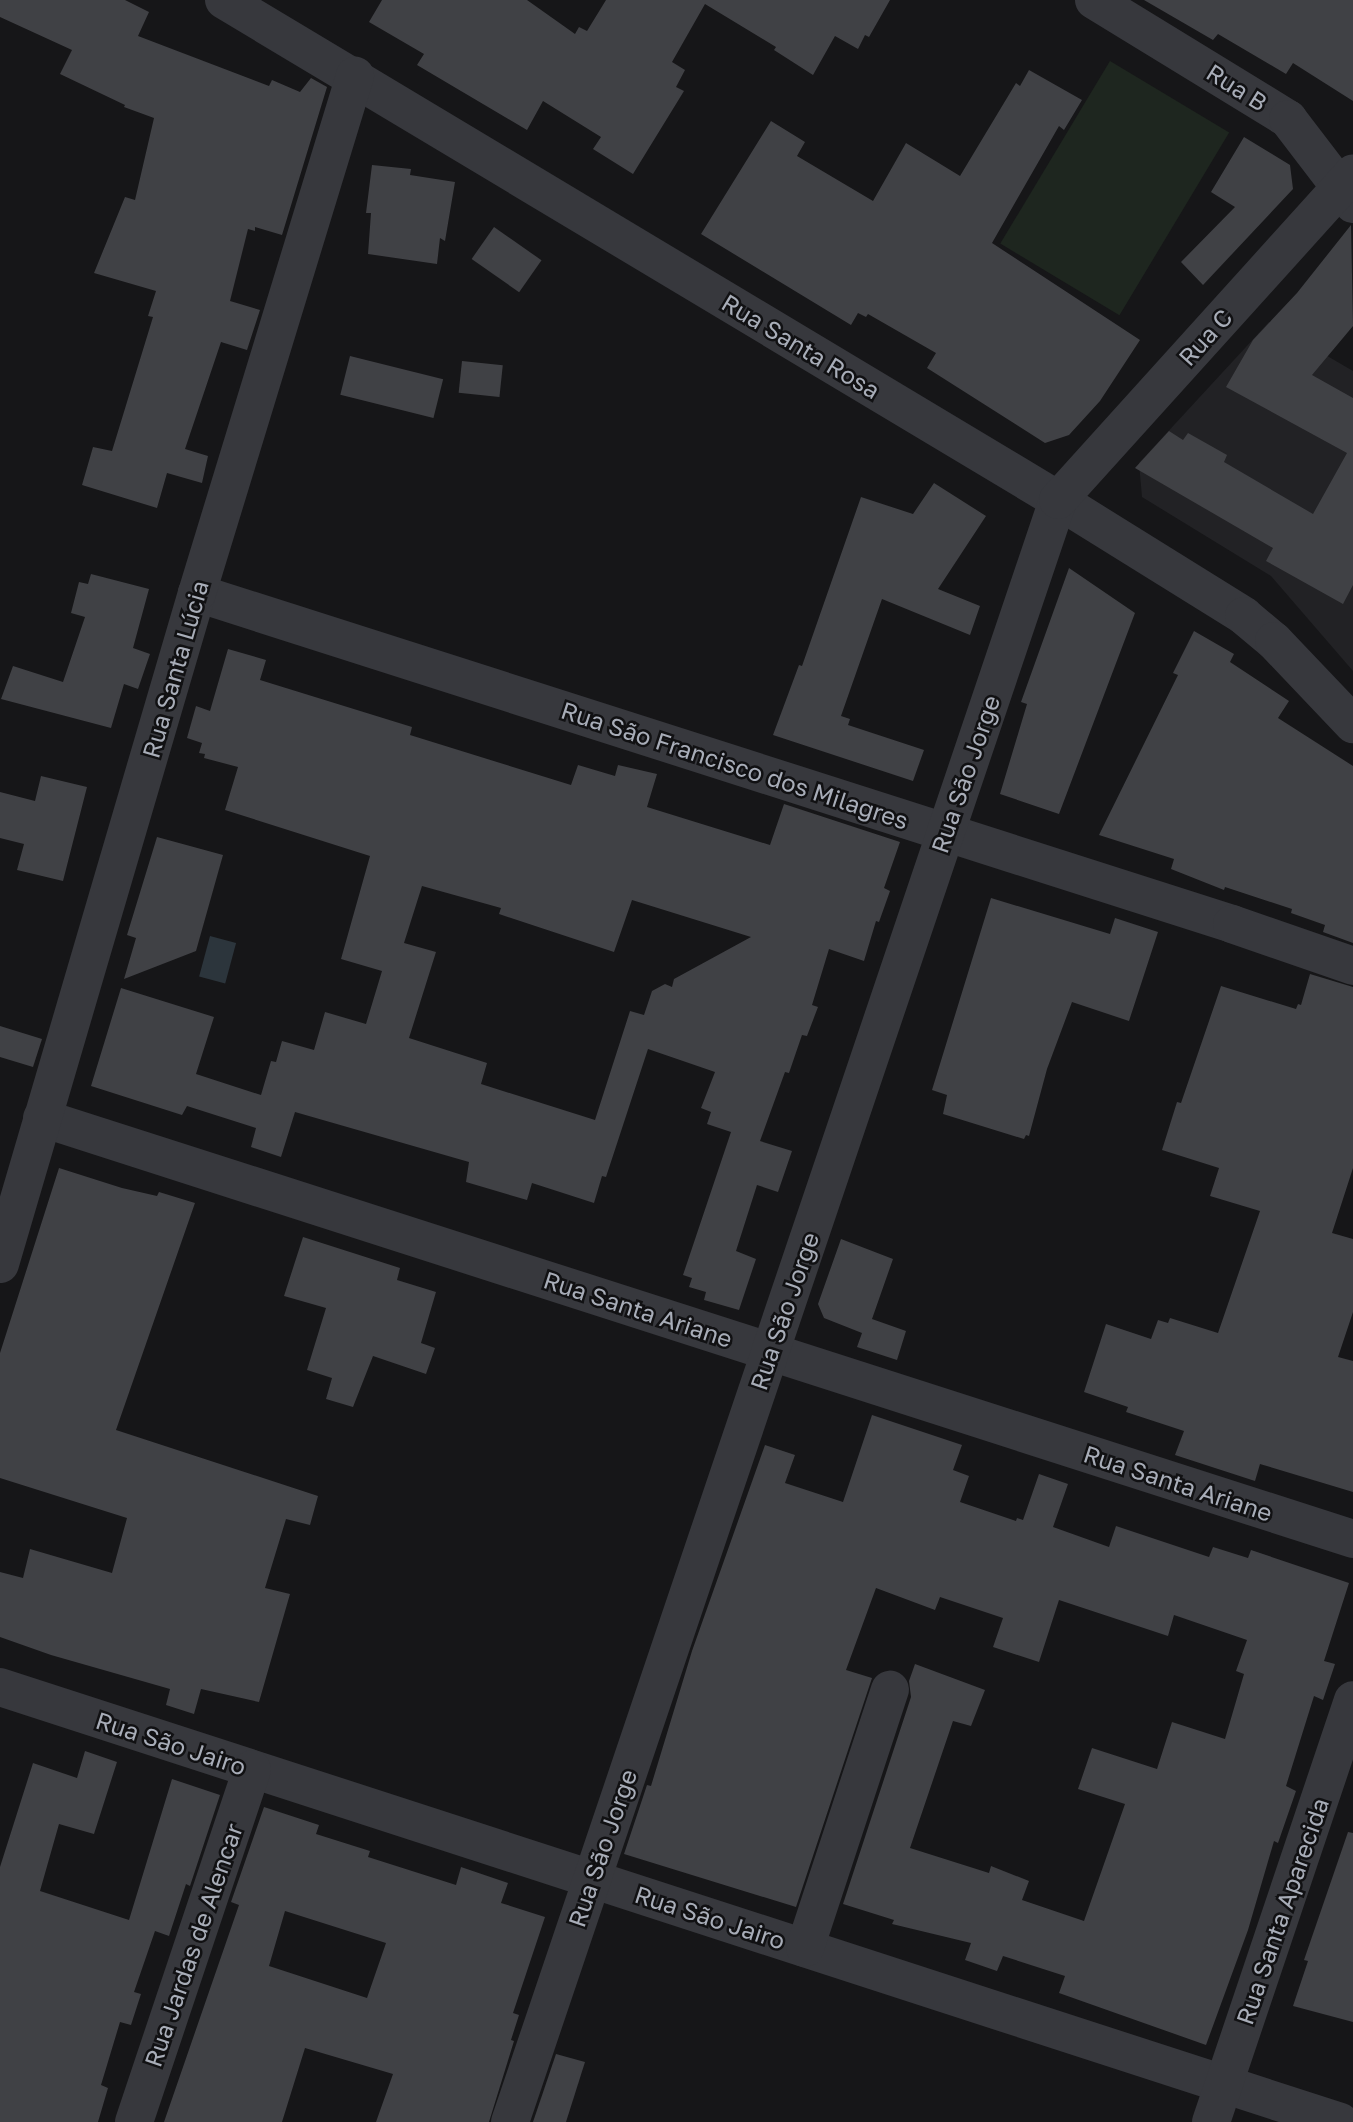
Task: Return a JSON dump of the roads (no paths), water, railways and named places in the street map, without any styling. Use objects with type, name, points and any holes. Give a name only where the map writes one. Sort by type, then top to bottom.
[{"type":"street","name":"Rua Santa Rosa","points":[[224,0],[355,76],[1058,500],[1244,616],[1274,641],[1353,724]]},
{"type":"street","name":"Rua B","points":[[1119,6],[1288,119],[1348,189]]},
{"type":"street","name":"Rua Santa Lúcia","points":[[0,1264],[197,593],[355,76]]},
{"type":"street","name":"Rua C","points":[[1058,500],[1348,189]]},
{"type":"street","name":"Rua São Jorge","points":[[510,2122],[1058,500]]},
{"type":"street","name":"Rua São Francisco dos Milagres","points":[[197,593],[946,832],[1353,966]]},
{"type":"street","name":"Rua Santa Ariane","points":[[42,1118],[1353,1539]]},
{"type":"street","name":"Rua São Jairo","points":[[0,1687],[1224,2082],[1340,2122]]},
{"type":"street","points":[[804,1948],[890,1690]]},
{"type":"street","name":"Rua Santa Aparecida","points":[[1211,2122],[1353,1702]]},
{"type":"street","name":"Rua Jardas de Alencar","points":[[134,2122],[252,1769]]}]
